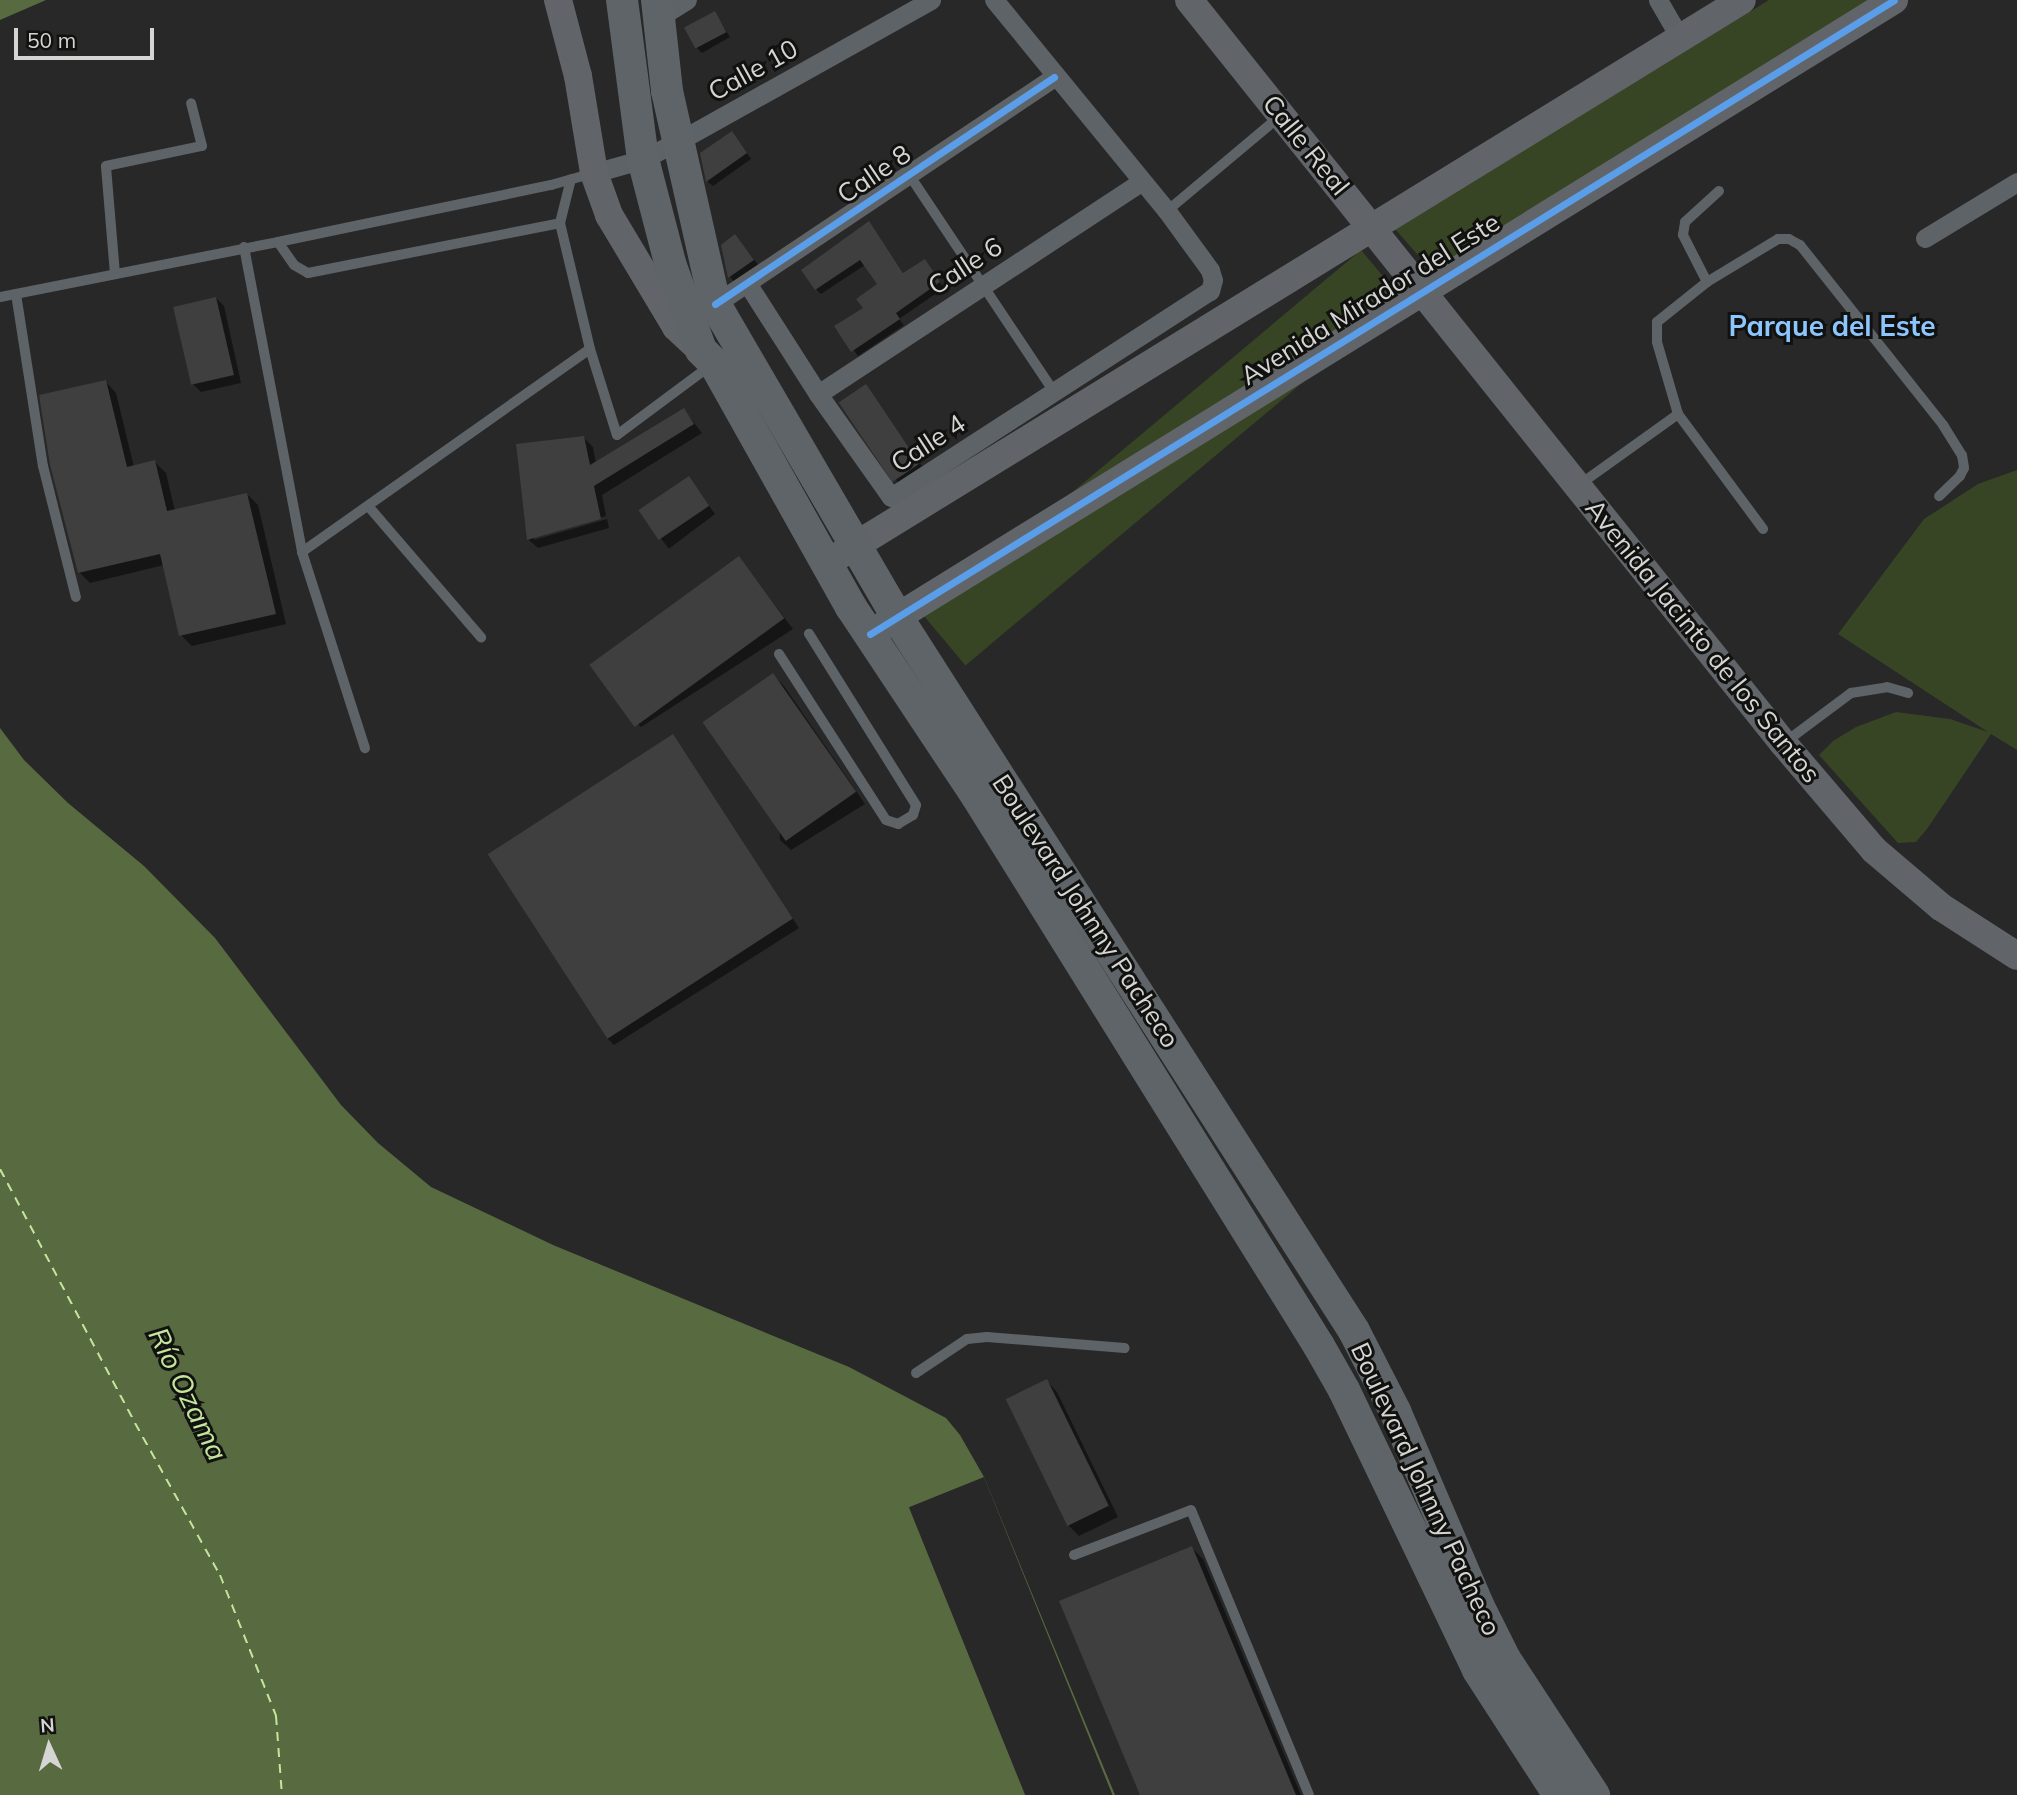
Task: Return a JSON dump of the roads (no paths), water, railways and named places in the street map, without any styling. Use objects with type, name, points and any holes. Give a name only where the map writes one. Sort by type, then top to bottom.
[{"type":"main road","name":"Boulevard Johnny Pacheco","points":[[622,0],[643,159],[670,263],[707,356],[870,634],[976,795],[1150,1072],[1429,1485],[1478,1605],[1505,1659],[1594,1795]]},
{"type":"main road","name":"Boulevard Johnny Pacheco","points":[[657,9],[677,142],[715,304],[897,617],[1315,1269],[1353,1369],[1395,1501],[1478,1670],[1559,1795]]},
{"type":"street","points":[[558,0],[578,76]]},
{"type":"street","points":[[575,0],[582,42],[578,76],[582,176],[609,215],[650,288],[676,327],[707,356]]},
{"type":"street","points":[[657,9],[688,0]]},
{"type":"street","name":"Calle 10","points":[[582,176],[643,159],[677,142],[931,0]]},
{"type":"street","points":[[994,0],[1054,77],[1167,211]]},
{"type":"street","name":"Calle Real","points":[[1189,0],[1421,291]]},
{"type":"street","points":[[1658,0],[1681,38]]},
{"type":"street","points":[[827,563],[1742,0]]},
{"type":"street","name":"Avenida Mirador del Este","points":[[870,634],[1894,0]]},
{"type":"street","name":"Calle 8","points":[[715,304],[910,176],[1054,77]]},
{"type":"street","name":"Calle 6","points":[[818,394],[1141,182]]},
{"type":"street","points":[[1925,238],[2017,182]]},
{"type":"street","name":"Calle 4","points":[[747,283],[818,394],[891,497],[1210,291],[1213,280],[1210,270],[1167,211]]},
{"type":"street","name":"Avenida Jacinto de los Santos","points":[[1421,291],[1783,743],[1874,850],[1941,907],[2017,956]]},
{"type":"lane","points":[[115,274],[106,166],[202,146],[191,103]]},
{"type":"lane","points":[[1167,211],[1281,115]]},
{"type":"lane","points":[[582,176],[560,223],[590,349],[617,435],[707,356]]},
{"type":"lane","points":[[0,297],[278,242],[582,176]]},
{"type":"lane","points":[[910,176],[985,284],[1054,392]]},
{"type":"lane","points":[[1707,282],[1683,235],[1685,222],[1719,191]]},
{"type":"lane","points":[[278,242],[294,265],[308,273],[560,223]]},
{"type":"lane","points":[[1763,529],[1678,414],[1657,342],[1657,322],[1707,282],[1778,239],[1789,239],[1800,245],[1943,425],[1962,455],[1964,468],[1960,476],[1939,496]]},
{"type":"lane","points":[[244,247],[302,552],[365,748]]},
{"type":"lane","points":[[16,294],[43,466],[76,597]]},
{"type":"lane","points":[[302,552],[590,349]]},
{"type":"lane","points":[[1578,486],[1678,414]]},
{"type":"lane","points":[[369,507],[481,637]]},
{"type":"lane","points":[[779,654],[886,820],[898,824],[913,815],[916,805],[809,635]]},
{"type":"lane","points":[[1783,743],[1851,693],[1887,687],[1908,693]]},
{"type":"lane","points":[[916,1373],[967,1339],[987,1337],[1125,1348]]},
{"type":"lane","points":[[1074,1555],[1191,1510],[1309,1795]]},
{"type":"water","points":[[0,0],[46,0],[0,20]]},
{"type":"water","name":"Río Ozama","points":[[0,728],[24,760],[68,803],[144,866],[215,938],[341,1105],[378,1143],[431,1187],[553,1245],[849,1367],[946,1418],[960,1435],[984,1477],[1115,1795],[0,1795]]},
{"type":"district","name":"Parque del Este","points":[[1832,326]]}]
